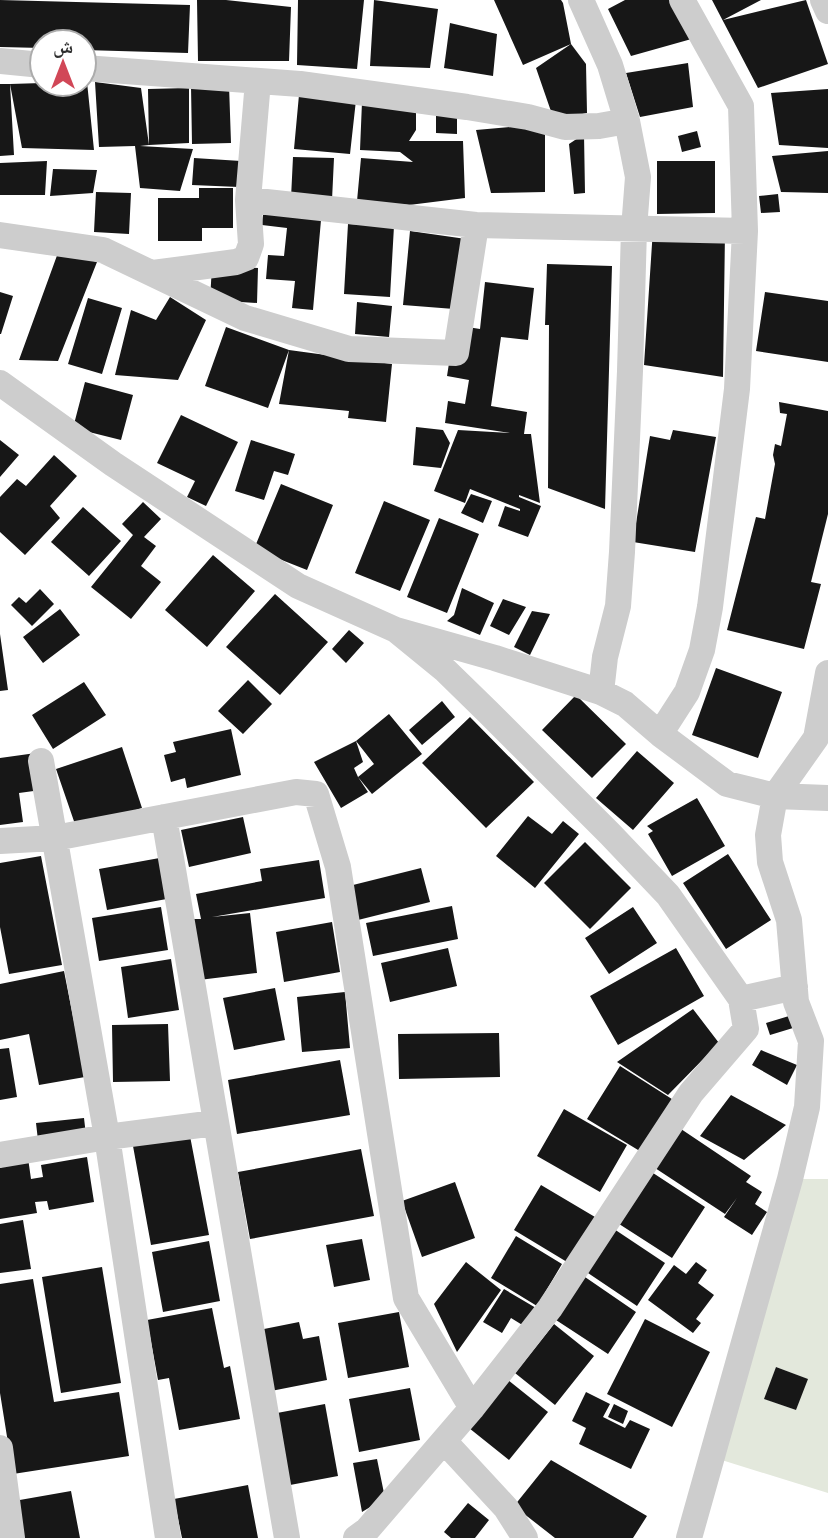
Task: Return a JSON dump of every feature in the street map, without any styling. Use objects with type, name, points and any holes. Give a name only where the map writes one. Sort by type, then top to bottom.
[{"type":"street","points":[[581,0],[610,65],[627,121],[638,177],[622,552],[618,606],[605,657],[601,692]]},
{"type":"street","points":[[660,734],[687,692],[702,650],[710,607],[737,389],[745,231],[741,106],[682,0]]},
{"type":"street","points":[[823,0],[828,11]]},
{"type":"street","points":[[0,61],[28,64]]},
{"type":"street","points":[[98,69],[312,85],[528,117],[565,127],[598,126],[627,121]]},
{"type":"street","points":[[153,273],[236,262],[246,258],[251,244],[248,200],[258,81]]},
{"type":"street","points":[[248,200],[476,225],[745,231]]},
{"type":"street","points":[[0,235],[103,250],[245,318],[349,349],[456,353],[476,225]]},
{"type":"street","points":[[0,383],[113,464],[298,586],[396,630],[601,692],[625,704],[727,784],[775,796],[828,798]]},
{"type":"street","points":[[356,1538],[368,1530],[472,1408],[550,1308],[691,1093],[746,1030],[741,999],[668,895],[480,704],[445,670],[396,630]]},
{"type":"street","points":[[689,1538],[790,1179],[807,1107],[811,1041],[796,1002],[789,920],[770,862],[768,835],[775,796],[816,738],[828,673]]},
{"type":"street","points":[[41,761],[107,1137],[169,1538]]},
{"type":"street","points":[[0,841],[55,838],[296,792],[316,794],[338,867],[406,1298],[472,1408]]},
{"type":"street","points":[[164,817],[287,1538]]},
{"type":"street","points":[[741,999],[795,987]]},
{"type":"street","points":[[0,1155],[215,1123]]},
{"type":"street","points":[[444,1441],[506,1507],[525,1538]]},
{"type":"street","points":[[0,1448],[12,1538]]},
{"type":"shaded area","points":[[790,1179],[828,1179],[828,1493],[712,1457]],"holes":[[[776,1367],[807,1379],[796,1410],[765,1399]]]},
{"type":"building","points":[[0,0],[190,5],[188,53],[98,50],[98,28],[28,28],[28,48],[0,47]]},
{"type":"building","points":[[197,0],[226,0],[291,7],[289,61],[198,61]]},
{"type":"building","points":[[298,0],[364,0],[357,69],[297,65]]},
{"type":"building","points":[[374,0],[438,9],[430,68],[370,66]]},
{"type":"building","points":[[494,0],[561,0],[571,44],[523,65]]},
{"type":"building","points":[[625,0],[678,0],[695,38],[631,56],[608,9]]},
{"type":"building","points":[[712,0],[761,0],[723,20],[806,0],[828,64],[758,88]]},
{"type":"building","points":[[450,23],[497,34],[493,76],[444,68]]},
{"type":"building","points":[[571,44],[586,64],[587,113],[554,120],[536,68]]},
{"type":"building","points":[[688,63],[693,107],[640,117],[626,73]]},
{"type":"building","points":[[98,82],[141,88],[149,145],[140,146],[193,149],[180,191],[140,188],[135,146],[99,147],[96,98]]},
{"type":"building","points":[[28,83],[28,98],[89,98],[94,150],[22,148],[10,84]]},
{"type":"building","points":[[0,84],[10,84],[14,155],[0,156]]},
{"type":"building","points":[[300,84],[357,91],[350,154],[294,149]]},
{"type":"building","points":[[229,85],[231,143],[192,144],[191,86]]},
{"type":"building","points":[[189,88],[189,143],[149,145],[148,89]]},
{"type":"building","points":[[828,89],[828,148],[779,145],[771,93]]},
{"type":"building","points":[[362,102],[416,111],[416,130],[409,141],[463,141],[465,198],[409,205],[357,201],[361,158],[413,162],[400,152],[360,150]]},
{"type":"building","points":[[436,114],[457,115],[457,134],[436,133]]},
{"type":"building","points":[[545,124],[545,192],[491,193],[476,130]]},
{"type":"building","points":[[697,131],[701,147],[682,152],[678,136]]},
{"type":"building","points":[[584,134],[585,193],[574,194],[569,144]]},
{"type":"building","points":[[828,151],[828,193],[781,192],[772,156]]},
{"type":"building","points":[[293,157],[334,158],[332,200],[291,198]]},
{"type":"building","points":[[194,158],[241,161],[239,187],[192,185]]},
{"type":"building","points":[[47,161],[45,195],[0,195],[0,163]]},
{"type":"building","points":[[657,161],[715,161],[715,213],[657,214]]},
{"type":"building","points":[[53,169],[97,170],[93,193],[50,196]]},
{"type":"building","points":[[199,188],[233,188],[233,228],[202,228],[202,241],[158,241],[158,198],[199,198]]},
{"type":"building","points":[[96,192],[131,193],[129,234],[94,232]]},
{"type":"building","points":[[778,194],[780,212],[761,213],[759,196]]},
{"type":"building","points":[[264,204],[322,209],[313,310],[292,308],[295,281],[266,279],[268,255],[284,256],[287,228],[262,225]]},
{"type":"building","points":[[348,224],[394,226],[390,297],[344,294]]},
{"type":"building","points":[[653,229],[725,232],[723,377],[644,365]]},
{"type":"building","points":[[410,231],[473,240],[454,309],[403,305]]},
{"type":"building","points":[[59,250],[97,262],[58,361],[19,360]]},
{"type":"building","points":[[547,264],[612,266],[605,509],[548,488],[549,325],[545,325]]},
{"type":"building","points":[[212,266],[258,268],[257,303],[210,300]]},
{"type":"building","points":[[485,282],[534,288],[528,340],[501,337],[491,406],[527,412],[524,434],[531,434],[540,503],[519,497],[541,506],[528,537],[498,526],[505,506],[520,509],[470,489],[465,503],[434,491],[458,430],[510,433],[445,423],[448,401],[465,404],[469,380],[447,376],[455,325],[480,329]]},
{"type":"building","points":[[0,292],[13,296],[1,334],[0,334]]},
{"type":"building","points":[[765,292],[828,301],[828,362],[756,351]]},
{"type":"building","points":[[170,297],[206,320],[178,380],[115,375],[131,310],[156,320]]},
{"type":"building","points":[[88,298],[122,308],[102,374],[68,364]]},
{"type":"building","points":[[357,302],[392,306],[389,337],[355,334]]},
{"type":"building","points":[[226,327],[289,350],[268,408],[205,386]]},
{"type":"building","points":[[289,350],[392,364],[386,422],[348,418],[349,411],[279,404]]},
{"type":"building","points":[[85,382],[133,395],[121,440],[73,428]]},
{"type":"building","points":[[779,402],[828,411],[828,514],[811,582],[821,584],[804,649],[727,630],[756,517],[765,519],[775,464],[775,444],[781,446],[787,414],[780,413]]},
{"type":"building","points":[[181,415],[238,442],[206,506],[187,497],[195,481],[157,463]]},
{"type":"building","points":[[416,427],[443,430],[450,443],[441,468],[413,465]]},
{"type":"building","points":[[673,430],[716,437],[695,552],[633,542],[650,436],[670,440]]},
{"type":"building","points":[[0,440],[19,455],[0,477]]},
{"type":"building","points":[[251,440],[295,454],[288,475],[274,471],[264,500],[235,491]]},
{"type":"building","points":[[54,455],[77,476],[50,506],[60,518],[25,555],[0,532],[0,497],[17,479],[26,486]]},
{"type":"building","points":[[281,484],[333,505],[307,570],[254,549]]},
{"type":"building","points":[[471,494],[492,501],[483,523],[461,513]]},
{"type":"building","points":[[384,501],[430,520],[400,591],[355,573]]},
{"type":"building","points":[[143,502],[161,519],[144,537],[156,546],[141,566],[161,582],[131,619],[91,587],[133,535],[122,524]]},
{"type":"building","points":[[83,507],[121,541],[89,576],[51,542]]},
{"type":"building","points":[[439,518],[479,534],[447,613],[407,597]]},
{"type":"building","points":[[213,555],[255,591],[207,647],[165,610]]},
{"type":"building","points":[[462,588],[494,603],[480,635],[447,621],[454,615]]},
{"type":"building","points":[[40,589],[54,604],[32,626],[11,605],[19,597],[26,603]]},
{"type":"building","points":[[275,594],[328,642],[280,695],[226,647]]},
{"type":"building","points":[[503,599],[526,607],[509,635],[490,626]]},
{"type":"building","points":[[60,609],[80,635],[43,663],[23,637]]},
{"type":"building","points":[[532,611],[550,614],[530,655],[514,647]]},
{"type":"building","points":[[349,630],[364,643],[346,663],[332,649]]},
{"type":"building","points":[[0,634],[8,690],[0,691]]},
{"type":"building","points":[[716,668],[782,692],[758,758],[692,735]]},
{"type":"building","points":[[248,680],[272,704],[243,734],[218,711]]},
{"type":"building","points":[[84,682],[106,715],[53,749],[32,715]]},
{"type":"building","points":[[576,695],[626,744],[592,778],[542,730]]},
{"type":"building","points":[[442,701],[455,717],[422,745],[409,730]]},
{"type":"building","points":[[389,714],[422,754],[372,794],[358,777],[374,764],[356,741]]},
{"type":"building","points":[[470,717],[534,782],[486,828],[422,763]]},
{"type":"building","points":[[231,729],[241,775],[187,788],[185,778],[171,782],[164,755],[176,752],[173,742]]},
{"type":"building","points":[[356,741],[363,762],[354,768],[368,792],[341,808],[314,762]]},
{"type":"building","points":[[122,747],[142,808],[77,830],[56,769]]},
{"type":"building","points":[[637,751],[674,783],[633,830],[596,798]]},
{"type":"building","points":[[36,753],[41,790],[19,793],[23,822],[0,825],[0,758]]},
{"type":"building","points":[[697,798],[725,846],[672,876],[648,834],[653,831],[647,826]]},
{"type":"building","points":[[528,816],[552,834],[563,821],[579,834],[535,888],[496,856]]},
{"type":"building","points":[[243,817],[251,853],[189,867],[181,830]]},
{"type":"building","points":[[585,842],[631,888],[590,929],[544,883]]},
{"type":"building","points":[[728,854],[771,920],[726,949],[683,883]]},
{"type":"building","points":[[41,856],[62,965],[9,974],[0,927],[0,863]]},
{"type":"building","points":[[165,857],[172,898],[107,910],[99,869]]},
{"type":"building","points":[[319,860],[325,898],[212,917],[250,913],[257,973],[199,980],[192,919],[201,919],[196,894],[262,881],[260,869]]},
{"type":"building","points":[[421,868],[430,902],[358,920],[349,886]]},
{"type":"building","points":[[452,906],[458,939],[373,956],[366,923]]},
{"type":"building","points":[[161,907],[168,950],[99,961],[92,918]]},
{"type":"building","points":[[633,907],[657,943],[609,974],[585,938]]},
{"type":"building","points":[[332,922],[340,972],[284,982],[276,932]]},
{"type":"building","points":[[448,948],[457,986],[390,1002],[381,963]]},
{"type":"building","points":[[676,948],[704,996],[618,1045],[590,996]]},
{"type":"building","points":[[171,959],[179,1010],[128,1018],[121,967]]},
{"type":"building","points":[[64,971],[85,1077],[39,1085],[29,1034],[0,1040],[0,984]]},
{"type":"building","points":[[275,988],[285,1040],[234,1050],[223,998]]},
{"type":"building","points":[[345,992],[350,1048],[302,1052],[297,997]]},
{"type":"building","points":[[693,1009],[719,1043],[668,1095],[617,1062]]},
{"type":"building","points":[[789,1016],[793,1028],[770,1035],[766,1023]]},
{"type":"building","points":[[168,1024],[170,1081],[113,1082],[112,1025]]},
{"type":"building","points":[[499,1033],[500,1077],[399,1079],[398,1034]]},
{"type":"building","points":[[9,1048],[17,1097],[0,1100],[0,1049]]},
{"type":"building","points":[[761,1050],[797,1065],[787,1085],[752,1065]]},
{"type":"building","points":[[340,1060],[350,1115],[237,1134],[228,1080]]},
{"type":"building","points":[[620,1066],[675,1101],[643,1153],[587,1119]]},
{"type":"building","points":[[731,1095],[786,1125],[744,1160],[700,1136]]},
{"type":"building","points":[[564,1109],[627,1145],[600,1192],[537,1156]]},
{"type":"building","points":[[84,1118],[87,1144],[39,1149],[36,1123]]},
{"type":"building","points":[[681,1129],[751,1176],[746,1182],[762,1192],[755,1204],[767,1212],[752,1235],[724,1217],[737,1198],[725,1214],[655,1168]]},
{"type":"building","points":[[190,1136],[209,1235],[151,1245],[133,1146]]},
{"type":"building","points":[[361,1149],[374,1216],[250,1239],[238,1172]]},
{"type":"building","points":[[87,1157],[94,1202],[49,1210],[47,1201],[35,1202],[37,1213],[0,1219],[0,1163],[28,1158],[31,1179],[43,1177],[41,1165]]},
{"type":"building","points":[[650,1171],[705,1207],[672,1258],[616,1222]]},
{"type":"building","points":[[455,1182],[475,1238],[422,1257],[402,1201]]},
{"type":"building","points":[[541,1185],[595,1217],[567,1262],[514,1230]]},
{"type":"building","points":[[23,1220],[31,1269],[0,1273],[0,1224]]},
{"type":"building","points":[[614,1229],[665,1263],[637,1306],[585,1271]]},
{"type":"building","points":[[516,1236],[562,1264],[537,1306],[491,1278]]},
{"type":"building","points":[[362,1239],[370,1280],[334,1287],[326,1245]]},
{"type":"building","points":[[209,1241],[220,1301],[163,1312],[152,1252]]},
{"type":"building","points":[[466,1262],[501,1290],[457,1352],[434,1304]]},
{"type":"building","points":[[696,1262],[707,1270],[698,1283],[714,1295],[696,1319],[701,1323],[693,1333],[648,1300],[674,1265],[686,1274]]},
{"type":"building","points":[[102,1267],[121,1383],[61,1393],[42,1277]]},
{"type":"building","points":[[585,1277],[636,1312],[608,1354],[556,1320]]},
{"type":"building","points":[[33,1279],[54,1402],[119,1392],[129,1456],[13,1474],[0,1393],[0,1284]]},
{"type":"building","points":[[504,1289],[536,1308],[524,1326],[511,1318],[502,1333],[483,1322]]},
{"type":"building","points":[[212,1308],[224,1368],[230,1366],[240,1419],[179,1430],[169,1378],[158,1380],[147,1320]]},
{"type":"building","points":[[399,1312],[409,1367],[348,1378],[338,1323]]},
{"type":"building","points":[[645,1319],[710,1352],[672,1427],[607,1394]]},
{"type":"building","points":[[299,1322],[303,1339],[319,1336],[327,1380],[271,1391],[259,1330]]},
{"type":"building","points":[[554,1324],[594,1356],[555,1405],[515,1373]]},
{"type":"building","points":[[776,1367],[808,1379],[796,1410],[764,1399]]},
{"type":"building","points":[[508,1380],[548,1412],[509,1460],[469,1428]]},
{"type":"building","points":[[410,1388],[420,1440],[359,1452],[349,1399]]},
{"type":"building","points":[[586,1392],[610,1404],[603,1417],[625,1428],[630,1420],[650,1429],[631,1469],[579,1444],[586,1428],[572,1421]]},
{"type":"building","points":[[325,1404],[338,1476],[290,1485],[277,1413]]},
{"type":"building","points":[[614,1404],[628,1411],[623,1424],[608,1417]]},
{"type":"building","points":[[377,1459],[385,1498],[362,1512],[353,1463]]},
{"type":"building","points":[[551,1460],[647,1516],[633,1538],[555,1538],[514,1506]]},
{"type":"building","points":[[248,1485],[258,1538],[182,1538],[174,1499]]},
{"type":"building","points":[[71,1491],[80,1538],[21,1538],[14,1501]]},
{"type":"building","points":[[468,1503],[489,1520],[475,1538],[451,1538],[444,1532]]}]
